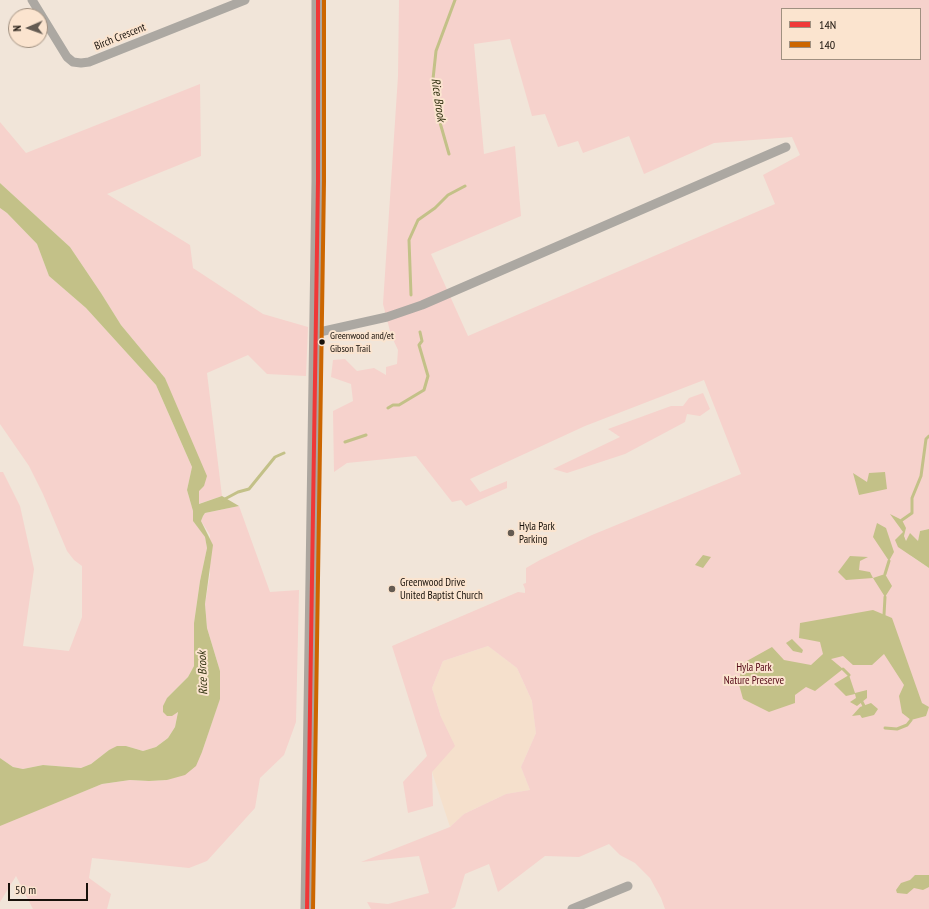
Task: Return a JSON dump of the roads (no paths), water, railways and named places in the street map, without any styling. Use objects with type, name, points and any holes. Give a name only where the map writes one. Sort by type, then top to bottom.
[{"type":"main road","points":[[307,909],[318,181],[318,0]]},
{"type":"street","name":"Birch Crescent","points":[[32,0],[67,57],[73,62],[82,63],[90,62],[245,0]]},
{"type":"street","points":[[315,333],[386,316],[422,305],[786,147]]},
{"type":"street","points":[[572,909],[628,886]]},
{"type":"water","points":[[0,183],[70,247],[121,325],[165,378],[207,476],[204,486],[199,491],[199,504],[222,496],[239,506],[205,513],[201,521],[213,545],[205,604],[207,628],[220,671],[220,699],[196,766],[185,775],[167,780],[130,780],[102,784],[0,826],[0,758],[13,767],[23,769],[43,765],[81,768],[91,764],[109,750],[117,746],[126,746],[143,751],[156,747],[168,738],[175,727],[178,712],[172,716],[167,716],[163,712],[163,706],[167,698],[188,677],[194,666],[194,623],[200,581],[207,548],[205,537],[193,521],[193,511],[187,490],[192,467],[156,385],[86,308],[49,276],[37,244],[7,213],[0,208]]},
{"type":"water","points":[[885,472],[887,489],[859,495],[853,473],[867,482],[869,473]]},
{"type":"water","points":[[890,514],[902,520],[906,528],[904,536],[906,541],[910,533],[918,541],[920,531],[929,529],[929,568],[898,547],[895,540],[903,532]]},
{"type":"water","points":[[877,523],[886,528],[894,552],[889,561],[873,537]]},
{"type":"water","points":[[703,555],[711,557],[703,568],[695,565]]},
{"type":"water","points":[[850,556],[868,557],[860,561],[859,570],[870,572],[873,578],[846,580],[838,572]]},
{"type":"water","points":[[885,574],[892,586],[885,597],[873,578]]},
{"type":"water","points":[[873,610],[892,618],[922,703],[929,707],[926,716],[911,720],[902,713],[899,696],[904,685],[884,654],[872,665],[853,665],[843,656],[831,659],[843,669],[815,691],[806,687],[795,695],[795,703],[769,712],[743,699],[738,681],[745,662],[772,647],[784,660],[811,665],[823,654],[820,642],[799,638],[800,623]]},
{"type":"water","points":[[792,639],[803,650],[802,653],[793,651],[786,643]]},
{"type":"water","points":[[849,675],[855,693],[867,690],[867,698],[857,706],[850,702],[856,698],[855,694],[846,696],[834,684]]},
{"type":"water","points":[[871,703],[878,709],[874,715],[862,718],[860,715],[852,716],[860,707]]},
{"type":"water","points":[[915,875],[929,875],[929,887],[923,890],[914,888],[907,894],[897,893],[896,890],[901,883],[910,880]]},
{"type":"waterway","name":"Rice Brook","points":[[449,154],[437,112],[433,79],[436,51],[455,0]]},
{"type":"waterway","name":"Rice Brook","points":[[411,295],[409,240],[418,220],[435,208],[448,195],[465,186]]},
{"type":"waterway","name":"Rice Brook","points":[[388,408],[393,405],[399,405],[424,390],[428,376],[419,345],[422,341],[420,332]]},
{"type":"waterway","name":"Rice Brook","points":[[345,442],[366,435]]},
{"type":"waterway","points":[[902,520],[912,513],[912,498],[921,476],[926,439],[929,436]]},
{"type":"waterway","name":"Rice Brook","points":[[223,500],[238,492],[249,489],[275,457],[284,453]]},
{"type":"waterway","points":[[885,574],[889,561]]},
{"type":"waterway","points":[[884,615],[885,597]]},
{"type":"waterway","points":[[843,669],[849,675]]},
{"type":"waterway","points":[[862,702],[864,706]]},
{"type":"waterway","points":[[885,728],[897,729],[907,725],[911,720]]},
{"type":"place","name":"Greenwood and/et Gibson Trail","points":[[322,342]]},
{"type":"place","name":"Hyla Park Parking","points":[[511,533]]},
{"type":"place","name":"Greenwood Drive United Baptist Church","points":[[392,589]]},
{"type":"park label","name":"Hyla Park Nature Preserve","points":[[754,674]]}]
